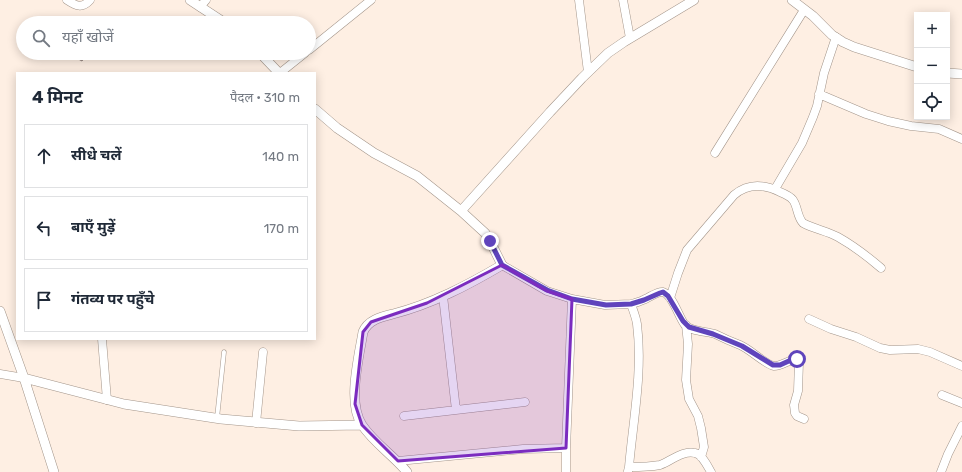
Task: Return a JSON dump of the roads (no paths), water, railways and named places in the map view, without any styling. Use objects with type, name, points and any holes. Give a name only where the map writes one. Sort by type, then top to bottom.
[{"type":"street","points":[[67,0],[75,6],[80,6],[86,4],[90,0]]},
{"type":"street","points":[[190,0],[203,3],[217,16]]},
{"type":"street","points":[[316,44],[372,0]]},
{"type":"street","points":[[578,0],[588,72]]},
{"type":"street","points":[[623,0],[630,38]]},
{"type":"street","points":[[461,211],[550,112],[608,53],[630,38],[694,0]]},
{"type":"street","points":[[792,0],[836,37],[854,47],[914,66]]},
{"type":"street","points":[[715,153],[804,10]]},
{"type":"street","points":[[775,189],[802,143],[813,117],[827,60],[836,37]]},
{"type":"street","points":[[267,60],[279,72]]},
{"type":"street","points":[[281,72],[296,60]]},
{"type":"street","points":[[950,73],[962,74]]},
{"type":"street","points":[[819,94],[888,121],[911,126],[939,129],[962,139]]},
{"type":"street","points":[[316,110],[337,128],[374,153],[417,176],[461,211],[485,233],[502,265],[547,290],[572,299],[606,305],[631,304],[660,293],[665,293],[670,298],[686,325],[688,344],[686,380],[689,399],[698,416],[701,428],[704,447],[701,457]]},
{"type":"street","points":[[670,298],[687,250],[734,195],[740,190],[750,186],[759,185],[775,189],[791,198],[803,223],[850,244],[865,254],[881,268]]},
{"type":"street","points":[[407,472],[362,425],[358,415],[355,404],[356,385],[365,326],[382,317],[408,310],[461,288],[502,265]]},
{"type":"street","points":[[443,296],[456,410]]},
{"type":"street","points":[[566,472],[572,299]]},
{"type":"street","points":[[631,304],[636,323],[638,353],[637,390],[628,470],[660,465],[679,455],[695,453],[701,457],[711,472]]},
{"type":"street","points":[[0,311],[24,378],[54,472]]},
{"type":"street","points":[[809,319],[880,348],[890,350],[918,349],[930,352],[962,366]]},
{"type":"street","points":[[686,325],[693,329],[713,334],[742,346],[773,365],[780,365],[791,360],[798,359],[798,391],[795,409],[797,416],[804,418]]},
{"type":"street","points":[[102,340],[107,400]]},
{"type":"street","points":[[256,423],[264,352]]},
{"type":"street","points":[[0,374],[24,378],[124,404],[217,419],[299,426],[362,425]]},
{"type":"street","points":[[942,395],[962,403]]},
{"type":"street","points":[[404,416],[525,402]]},
{"type":"street","points":[[941,472],[962,426]]},
{"type":"street","points":[[398,461],[523,449],[566,448]]},
{"type":"lane","points":[[217,419],[224,352]]}]
